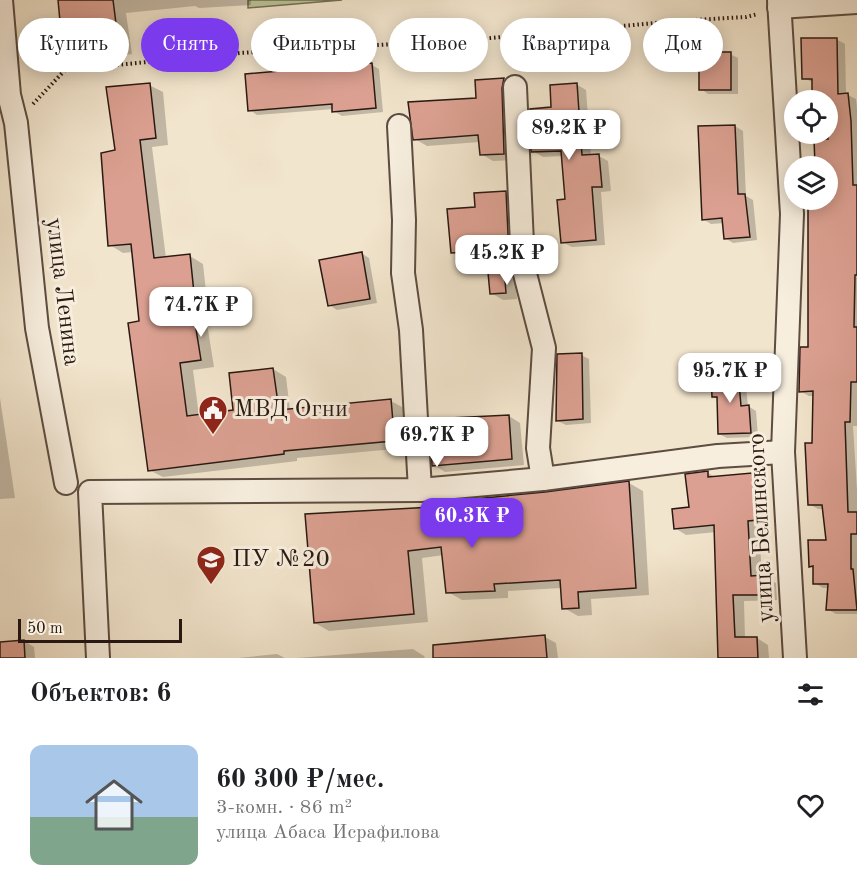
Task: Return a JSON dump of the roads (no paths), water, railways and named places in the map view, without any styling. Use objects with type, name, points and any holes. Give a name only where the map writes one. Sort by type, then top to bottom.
[{"type":"street","name":"улица Ленина","points":[[1,0],[5,96],[16,123],[37,328],[66,483]]},
{"type":"street","points":[[779,4],[857,3]]},
{"type":"street","name":"улица Белинского","points":[[779,4],[792,214],[783,452],[795,658]]},
{"type":"street","points":[[515,87],[523,266],[544,348],[538,448],[543,479]]},
{"type":"street","points":[[399,126],[404,220],[403,273],[411,330],[420,490]]},
{"type":"street","points":[[98,658],[90,492],[420,490],[543,479],[718,456],[783,452]]},
{"type":"place","name":"МВД Огни","points":[[213,436]]},
{"type":"place","name":"ПУ №20","points":[[211,586]]}]
